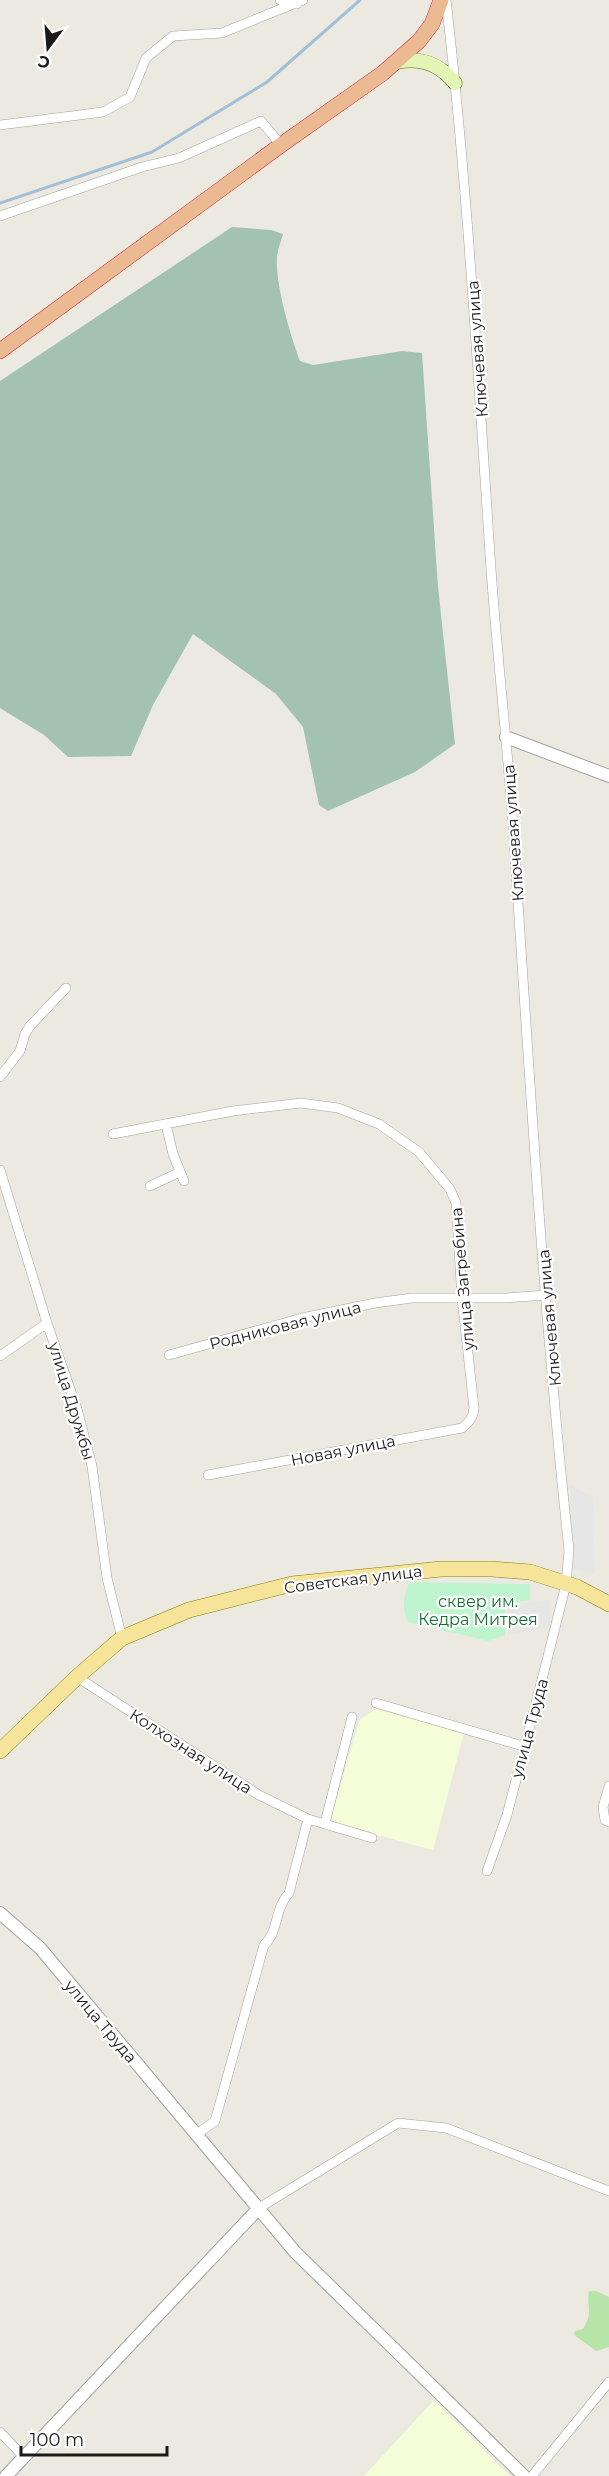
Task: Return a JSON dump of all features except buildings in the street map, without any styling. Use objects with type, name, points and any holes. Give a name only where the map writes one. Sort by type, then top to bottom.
[{"type":"highway","points":[[0,351],[397,62],[419,41],[432,24],[441,0]]},
{"type":"main road","points":[[397,62],[418,59],[428,62],[456,82]]},
{"type":"main road","name":"Советская улица","points":[[0,1751],[76,1677],[122,1638],[189,1610],[292,1584],[441,1569],[530,1572],[566,1584],[609,1604]]},
{"type":"street","points":[[280,0],[300,2]]},
{"type":"street","name":"Ключевая улица","points":[[446,0],[456,82],[474,296],[492,574],[507,737],[527,1049],[569,1550],[566,1584]]},
{"type":"street","points":[[0,125],[103,112],[130,98],[146,58],[173,36],[222,33],[300,2]]},
{"type":"street","points":[[0,216],[142,167],[179,158],[242,127],[261,121],[281,145]]},
{"type":"street","points":[[507,737],[609,776]]},
{"type":"street","points":[[0,1077],[20,1051],[30,1026],[66,988]]},
{"type":"street","name":"улица Загребина","points":[[113,1134],[233,1111],[300,1102],[338,1108],[379,1124],[419,1152],[450,1189],[456,1203],[473,1416]]},
{"type":"street","points":[[166,1124],[184,1181]]},
{"type":"street","name":"улица Дружбы","points":[[0,1170],[47,1323],[77,1409],[92,1466],[107,1578],[122,1638]]},
{"type":"street","points":[[150,1186],[180,1172]]},
{"type":"street","name":"Родниковая улица","points":[[169,1355],[302,1318],[375,1303],[412,1298],[506,1298],[547,1295]]},
{"type":"street","points":[[0,1356],[47,1323]]},
{"type":"street","name":"Новая улица","points":[[208,1475],[462,1428],[473,1416]]},
{"type":"street","name":"улица Труда","points":[[487,1871],[507,1815],[566,1584]]},
{"type":"street","name":"Колхозная улица","points":[[76,1677],[259,1795],[308,1819],[372,1838]]},
{"type":"street","points":[[376,1703],[523,1746]]},
{"type":"street","points":[[325,1823],[352,1717]]},
{"type":"street","points":[[609,1786],[603,1807],[605,1820],[609,1822]]},
{"type":"street","points":[[197,2134],[214,2121],[264,1945],[271,1939],[281,1902],[289,1893],[308,1819]]},
{"type":"street","name":"улица Труда","points":[[0,1913],[40,1948],[302,2259],[524,2476]]},
{"type":"street","points":[[6,2476],[259,2208],[398,2124],[446,2128],[609,2191]]},
{"type":"street","points":[[532,2476],[609,2382]]},
{"type":"street","points":[[0,2432],[24,2457]]},
{"type":"shaded area","points":[[232,227],[271,230],[283,234],[277,256],[278,280],[300,361],[313,365],[402,351],[422,353],[438,587],[455,744],[415,772],[328,811],[319,805],[303,727],[276,694],[193,634],[153,705],[131,756],[68,757],[44,735],[0,708],[0,381]]},
{"type":"shaded area","points":[[570,1485],[593,1497],[595,1574],[573,1569]]},
{"type":"shaded area","points":[[549,1600],[551,1627],[508,1635],[507,1605]]},
{"type":"shaded area","points":[[376,1709],[464,1733],[433,1850],[337,1824],[331,1818],[360,1719]]},
{"type":"shaded area","points":[[434,2400],[510,2476],[364,2476]]},
{"type":"green space","name":"сквер им. Кедра Митрея","points":[[410,1582],[530,1584],[530,1600],[505,1604],[505,1635],[488,1641],[408,1622],[404,1602]]},
{"type":"green space","points":[[589,2291],[596,2291],[609,2297],[609,2347],[596,2351],[574,2335],[575,2331],[583,2329],[588,2318]]},
{"type":"waterway","points":[[0,203],[152,152],[267,82],[360,0]]}]
